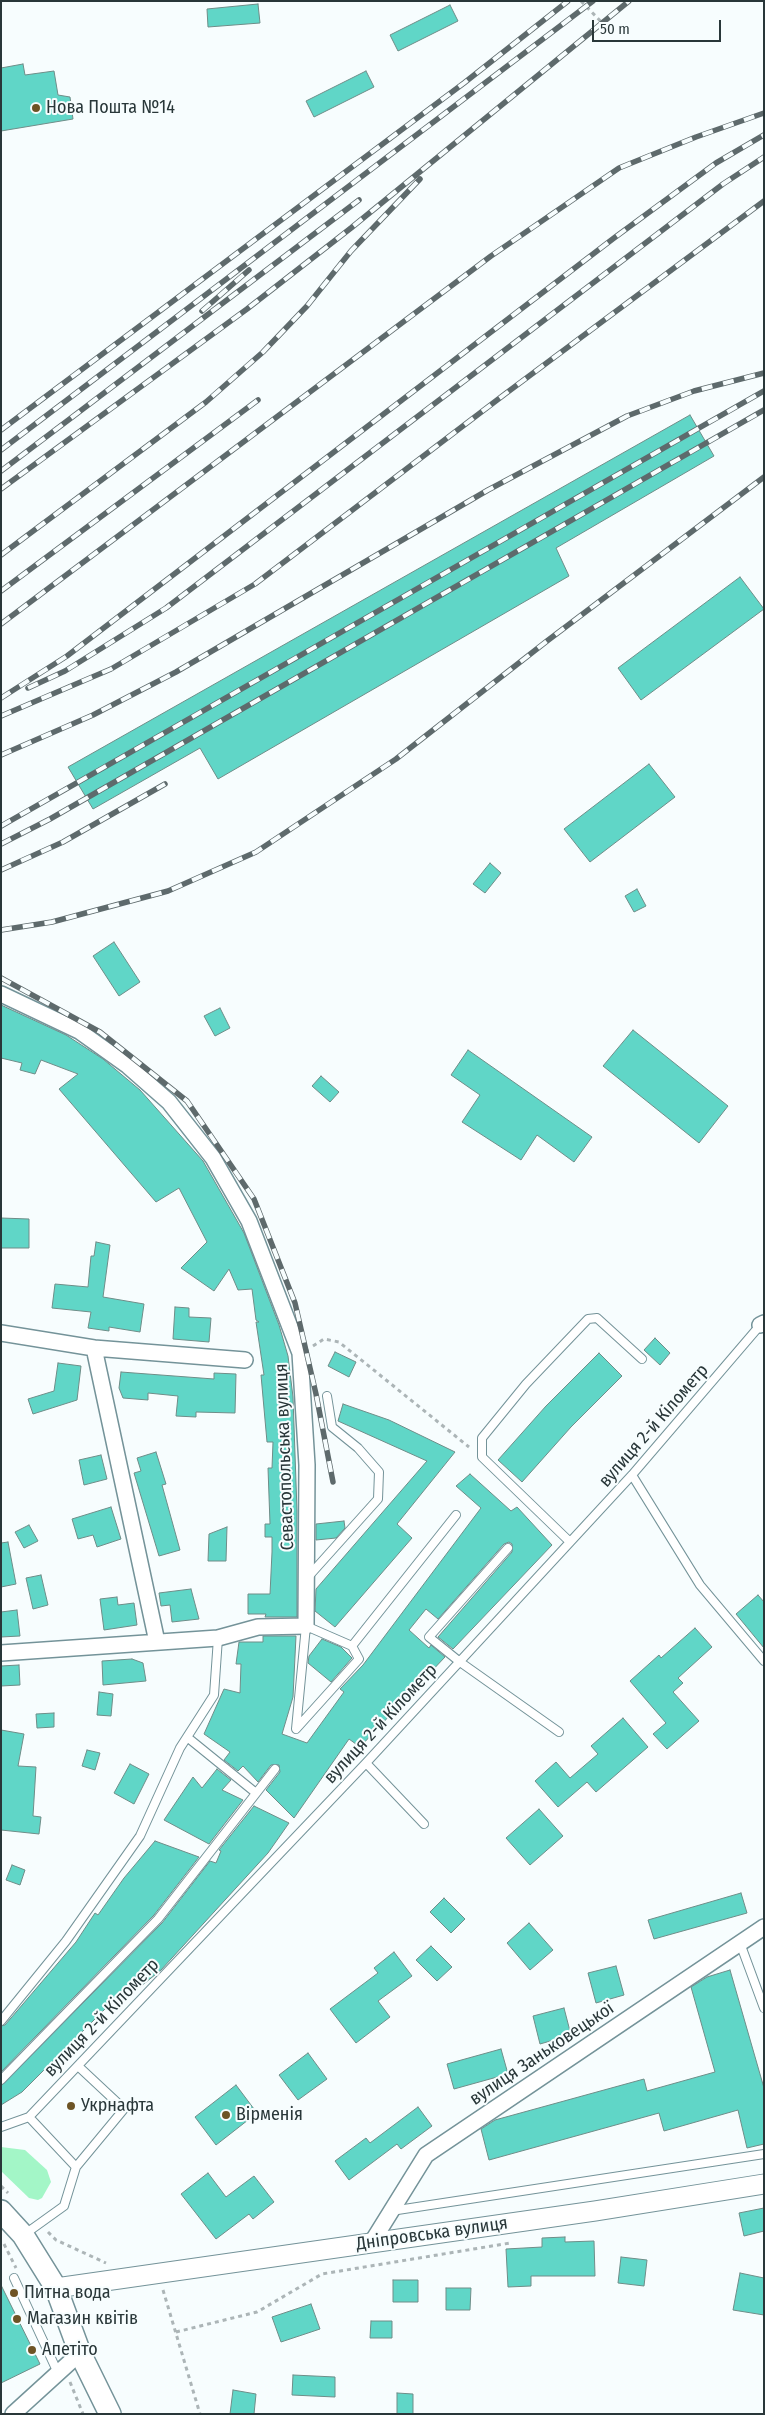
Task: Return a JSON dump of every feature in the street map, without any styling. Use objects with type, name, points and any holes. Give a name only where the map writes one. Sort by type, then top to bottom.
[{"type":"main road","points":[[6,2213],[32,2229],[56,2288],[67,2365],[110,2414]]},
{"type":"street","name":"Севастопольська вулиця","points":[[1,994],[79,1031],[128,1066],[170,1102],[213,1158],[250,1220],[300,1353],[307,1465],[306,1626]]},
{"type":"street","points":[[1,1333],[94,1348],[244,1360]]},
{"type":"street","points":[[94,1348],[157,1642]]},
{"type":"street","points":[[1,1652],[218,1638],[258,1627],[306,1626]]},
{"type":"street","name":"вулиця Заньковецької","points":[[372,2242],[426,2155],[764,1927]]},
{"type":"street","name":"Дніпровська вулиця","points":[[56,2288],[100,2280],[594,2211],[764,2184]]},
{"type":"street","points":[[13,2414],[67,2365]]},
{"type":"lane","points":[[570,1542],[482,1457],[482,1438],[526,1384],[588,1319],[597,1318],[642,1359]]},
{"type":"lane","name":"вулиця 2-й Кілометр","points":[[1,2127],[29,2117],[366,1762],[632,1475],[762,1323]]},
{"type":"lane","points":[[306,1578],[378,1499],[379,1472],[358,1448],[332,1427],[327,1396]]},
{"type":"lane","points":[[632,1475],[700,1585],[764,1660]]},
{"type":"lane","points":[[352,1646],[456,1515]]},
{"type":"lane","points":[[508,1548],[429,1636],[460,1662],[559,1732]]},
{"type":"lane","points":[[306,1626],[352,1646],[359,1659],[296,1729],[306,1626]]},
{"type":"lane","points":[[1,2021],[66,1941],[140,1836],[187,1738],[214,1695],[218,1638]]},
{"type":"lane","points":[[187,1738],[256,1794]]},
{"type":"lane","points":[[366,1762],[424,1824]]},
{"type":"lane","points":[[1,2080],[158,1919],[275,1769]]},
{"type":"lane","points":[[740,1943],[764,2008]]},
{"type":"lane","points":[[32,2229],[64,2206],[76,2167],[124,2109],[78,2066]]},
{"type":"lane","points":[[29,2117],[76,2167]]},
{"type":"lane","points":[[391,2211],[764,2154]]},
{"type":"lane","points":[[14,2278],[67,2365]]},
{"type":"path","points":[[581,1],[611,32]]},
{"type":"path","points":[[300,1353],[324,1339],[340,1342],[482,1457]]},
{"type":"path","points":[[1,2186],[6,2213]]},
{"type":"path","points":[[32,2229],[106,2263],[115,2263]]},
{"type":"path","points":[[176,2332],[257,2312],[322,2274],[518,2242]]},
{"type":"path","points":[[158,2272],[200,2414]]},
{"type":"path","points":[[67,2365],[83,2414]]},
{"type":"green space","points":[[1,2147],[25,2150],[47,2170],[51,2182],[42,2198],[38,2200],[29,2198],[1,2171]]},
{"type":"building","points":[[258,4],[260,23],[208,27],[207,9]]},
{"type":"building","points":[[450,5],[458,21],[398,51],[390,35]]},
{"type":"building","name":"Нова Пошта №14","points":[[23,64],[25,75],[54,71],[58,95],[70,97],[73,119],[1,131],[1,68]]},
{"type":"building","points":[[366,71],[374,87],[314,117],[306,101]]},
{"type":"building","points":[[690,415],[714,456],[556,548],[569,576],[218,779],[200,748],[93,809],[68,767]]},
{"type":"building","points":[[740,577],[764,609],[641,700],[618,668]]},
{"type":"building","points":[[649,764],[675,797],[590,862],[564,829]]},
{"type":"building","points":[[490,863],[501,873],[485,893],[473,884]]},
{"type":"building","points":[[637,889],[646,906],[634,912],[625,896]]},
{"type":"building","points":[[114,942],[140,982],[119,996],[93,956]]},
{"type":"building","points":[[1,1005],[66,1035],[103,1059],[140,1090],[203,1161],[244,1233],[279,1325],[288,1356],[293,1397],[297,1511],[297,1617],[265,1617],[266,1614],[248,1614],[248,1594],[270,1594],[272,1552],[272,1537],[265,1537],[265,1524],[270,1524],[268,1468],[272,1468],[273,1442],[267,1442],[261,1375],[264,1375],[256,1322],[259,1322],[256,1320],[252,1289],[238,1290],[229,1269],[214,1291],[181,1268],[207,1242],[179,1188],[156,1202],[59,1089],[78,1074],[41,1060],[35,1074],[20,1070],[22,1063],[1,1058]]},
{"type":"building","points":[[220,1008],[230,1028],[215,1036],[204,1016]]},
{"type":"building","points":[[633,1030],[728,1106],[699,1143],[603,1066]]},
{"type":"building","points":[[468,1050],[592,1137],[574,1162],[537,1135],[521,1160],[462,1122],[480,1095],[451,1075]]},
{"type":"building","points":[[321,1076],[339,1092],[330,1102],[312,1086]]},
{"type":"building","points":[[1,1218],[29,1219],[29,1248],[1,1248]]},
{"type":"building","points":[[96,1242],[110,1245],[103,1297],[144,1304],[140,1332],[109,1327],[109,1331],[88,1328],[91,1312],[52,1308],[55,1284],[88,1287],[91,1256],[94,1256]]},
{"type":"building","points":[[175,1307],[189,1308],[189,1317],[211,1318],[209,1342],[173,1339]]},
{"type":"building","points":[[655,1338],[670,1353],[660,1365],[644,1350]]},
{"type":"building","points":[[335,1352],[356,1362],[349,1377],[328,1366]]},
{"type":"building","points":[[599,1353],[622,1376],[571,1427],[522,1482],[498,1460],[546,1406]]},
{"type":"building","points":[[58,1363],[81,1366],[77,1400],[33,1414],[28,1399],[54,1391]]},
{"type":"building","points":[[121,1372],[214,1379],[214,1373],[236,1374],[235,1413],[196,1412],[196,1417],[176,1416],[178,1396],[148,1393],[148,1400],[123,1398],[119,1388]]},
{"type":"building","points":[[343,1404],[389,1420],[455,1452],[397,1524],[412,1538],[335,1627],[315,1611],[316,1589],[427,1461],[338,1421]]},
{"type":"building","points":[[156,1452],[166,1484],[162,1485],[180,1550],[159,1556],[134,1473],[141,1471],[137,1458]]},
{"type":"building","points":[[101,1455],[107,1479],[84,1485],[79,1460]]},
{"type":"building","points":[[470,1474],[511,1511],[517,1507],[552,1545],[453,1649],[438,1637],[512,1552],[512,1544],[509,1542],[504,1544],[438,1619],[426,1609],[409,1630],[429,1648],[431,1645],[445,1657],[360,1747],[349,1739],[294,1818],[266,1790],[280,1772],[279,1765],[271,1765],[258,1782],[243,1766],[238,1771],[224,1760],[230,1752],[204,1734],[224,1689],[240,1693],[241,1664],[236,1664],[239,1642],[263,1642],[263,1636],[296,1636],[293,1697],[282,1734],[307,1743],[344,1692],[340,1689],[363,1665],[481,1508],[456,1486]]},
{"type":"building","points":[[111,1507],[121,1539],[97,1547],[93,1535],[78,1539],[72,1519]]},
{"type":"building","points":[[344,1521],[345,1528],[336,1538],[316,1540],[316,1524]]},
{"type":"building","points":[[29,1525],[38,1541],[24,1548],[15,1532]]},
{"type":"building","points":[[227,1527],[226,1561],[208,1561],[209,1534]]},
{"type":"building","points":[[8,1542],[16,1584],[1,1587],[1,1543]]},
{"type":"building","points":[[41,1575],[48,1605],[33,1609],[26,1578]]},
{"type":"building","points":[[191,1589],[199,1619],[172,1622],[170,1605],[161,1606],[159,1593]]},
{"type":"building","points":[[758,1595],[764,1602],[764,1648],[736,1614]]},
{"type":"building","points":[[117,1597],[118,1605],[134,1603],[137,1625],[104,1630],[100,1599]]},
{"type":"building","points":[[17,1610],[20,1636],[1,1637],[1,1612]]},
{"type":"building","points":[[695,1628],[712,1647],[678,1678],[683,1683],[673,1692],[699,1721],[667,1749],[653,1734],[666,1723],[630,1681],[659,1655],[661,1658]]},
{"type":"building","points":[[322,1639],[341,1647],[352,1658],[331,1682],[308,1663],[309,1656]]},
{"type":"building","points":[[132,1659],[143,1663],[146,1681],[103,1685],[102,1661]]},
{"type":"building","points":[[19,1665],[20,1685],[1,1686],[1,1666]]},
{"type":"building","points":[[99,1692],[113,1694],[111,1716],[97,1715]]},
{"type":"building","points":[[54,1713],[54,1727],[37,1728],[36,1714]]},
{"type":"building","points":[[623,1718],[648,1747],[596,1792],[587,1782],[558,1807],[535,1781],[556,1762],[570,1778],[598,1754],[591,1746]]},
{"type":"building","points":[[1,1730],[24,1734],[18,1766],[36,1767],[33,1816],[41,1817],[39,1834],[1,1830]]},
{"type":"building","points":[[87,1750],[100,1753],[95,1770],[82,1766]]},
{"type":"building","points":[[130,1764],[149,1774],[134,1804],[114,1793]]},
{"type":"building","points":[[217,1769],[231,1780],[222,1790],[243,1800],[209,1844],[164,1820],[193,1777],[202,1788]]},
{"type":"building","points":[[254,1806],[289,1823],[268,1853],[161,1970],[140,1987],[133,1981],[22,2092],[1,2105],[1,2086],[162,1923],[210,1861],[216,1863],[221,1851],[219,1850]]},
{"type":"building","points":[[539,1809],[563,1836],[530,1865],[506,1838]]},
{"type":"building","points":[[155,1841],[199,1857],[154,1915],[1,2072],[1,2026],[5,2025],[76,1942],[95,1913],[98,1915],[124,1878]]},
{"type":"building","points":[[12,1865],[25,1870],[20,1885],[6,1880]]},
{"type":"building","points":[[741,1893],[747,1913],[654,1939],[648,1920]]},
{"type":"building","points":[[444,1898],[465,1919],[451,1933],[430,1912]]},
{"type":"building","points":[[529,1923],[553,1950],[530,1970],[507,1943]]},
{"type":"building","points":[[431,1946],[452,1967],[437,1981],[416,1960]]},
{"type":"building","points":[[394,1952],[412,1976],[378,2001],[390,2017],[356,2043],[330,2009],[378,1973],[374,1968]]},
{"type":"building","points":[[616,1966],[624,1995],[596,2003],[588,1973]]},
{"type":"building","points":[[730,1970],[764,2088],[764,2144],[747,2148],[738,2110],[664,2131],[659,2113],[489,2160],[481,2129],[495,2120],[644,2079],[647,2091],[715,2072],[691,1987],[707,1977]]},
{"type":"building","points":[[564,2008],[571,2035],[540,2044],[533,2016]]},
{"type":"building","points":[[501,2049],[508,2074],[454,2089],[447,2064]]},
{"type":"building","points":[[308,2053],[327,2079],[298,2100],[279,2075]]},
{"type":"building","name":"Вірменія","points":[[236,2085],[257,2113],[216,2145],[195,2117]]},
{"type":"building","points":[[418,2107],[432,2126],[401,2149],[397,2144],[349,2180],[335,2161],[366,2138],[370,2143]]},
{"type":"building","points":[[208,2173],[226,2197],[254,2176],[274,2202],[253,2219],[249,2214],[216,2239],[181,2194]]},
{"type":"building","points":[[764,2208],[764,2231],[744,2236],[739,2213]]},
{"type":"building","points":[[565,2237],[565,2242],[594,2241],[595,2276],[531,2276],[531,2286],[508,2287],[506,2249],[542,2247],[542,2238]]},
{"type":"building","points":[[621,2257],[647,2260],[644,2286],[618,2283]]},
{"type":"building","points":[[740,2273],[764,2278],[764,2315],[733,2310]]},
{"type":"building","points":[[393,2280],[418,2280],[418,2302],[393,2302]]},
{"type":"building","points":[[1,2285],[40,2364],[1,2383]]},
{"type":"building","points":[[446,2288],[471,2288],[470,2310],[446,2310]]},
{"type":"building","points":[[311,2304],[320,2329],[281,2342],[272,2317]]},
{"type":"building","points":[[371,2321],[392,2321],[392,2338],[370,2338]]},
{"type":"building","points":[[293,2375],[335,2377],[335,2397],[292,2395]]},
{"type":"building","points":[[233,2390],[256,2394],[254,2414],[230,2414]]},
{"type":"building","points":[[397,2393],[413,2394],[413,2414],[397,2414]]},
{"type":"railway","points":[[1,430],[464,83],[568,1]]},
{"type":"railway","points":[[1,450],[593,1]]},
{"type":"railway","points":[[1,489],[247,309],[351,228],[629,1]]},
{"type":"railway","points":[[1,624],[491,256],[619,168],[696,137],[764,113]]},
{"type":"railway","points":[[1,698],[67,656],[614,238],[716,163],[764,135]]},
{"type":"railway","points":[[28,688],[65,671],[166,608],[723,184],[764,157]]},
{"type":"railway","points":[[1,555],[206,402],[263,352],[307,306],[351,251],[420,179]]},
{"type":"railway","points":[[1,471],[359,200]]},
{"type":"railway","points":[[1,716],[111,669],[255,584],[505,394],[764,201]]},
{"type":"railway","points":[[202,311],[249,270]]},
{"type":"railway","points":[[1,755],[93,715],[176,672],[488,490],[627,416],[694,391],[764,373]]},
{"type":"railway","points":[[1,826],[764,391]]},
{"type":"railway","points":[[1,591],[258,400]]},
{"type":"railway","points":[[1,844],[50,819],[764,410]]},
{"type":"railway","points":[[1,930],[52,922],[168,891],[256,852],[396,759],[547,641],[764,477]]},
{"type":"railway","points":[[1,870],[63,842],[165,784]]},
{"type":"railway","points":[[1,978],[100,1032],[187,1101],[254,1199],[295,1303],[316,1394],[333,1482]]},
{"type":"place","name":"Нова Пошта №14","points":[[36,108]]},
{"type":"place","name":"Укрнафта","points":[[71,2106]]},
{"type":"place","name":"Вірменія","points":[[226,2115]]},
{"type":"place","name":"Питна вода","points":[[14,2293]]},
{"type":"place","name":"Магазин квітів","points":[[17,2319]]},
{"type":"place","name":"Апетіто","points":[[32,2350]]}]
